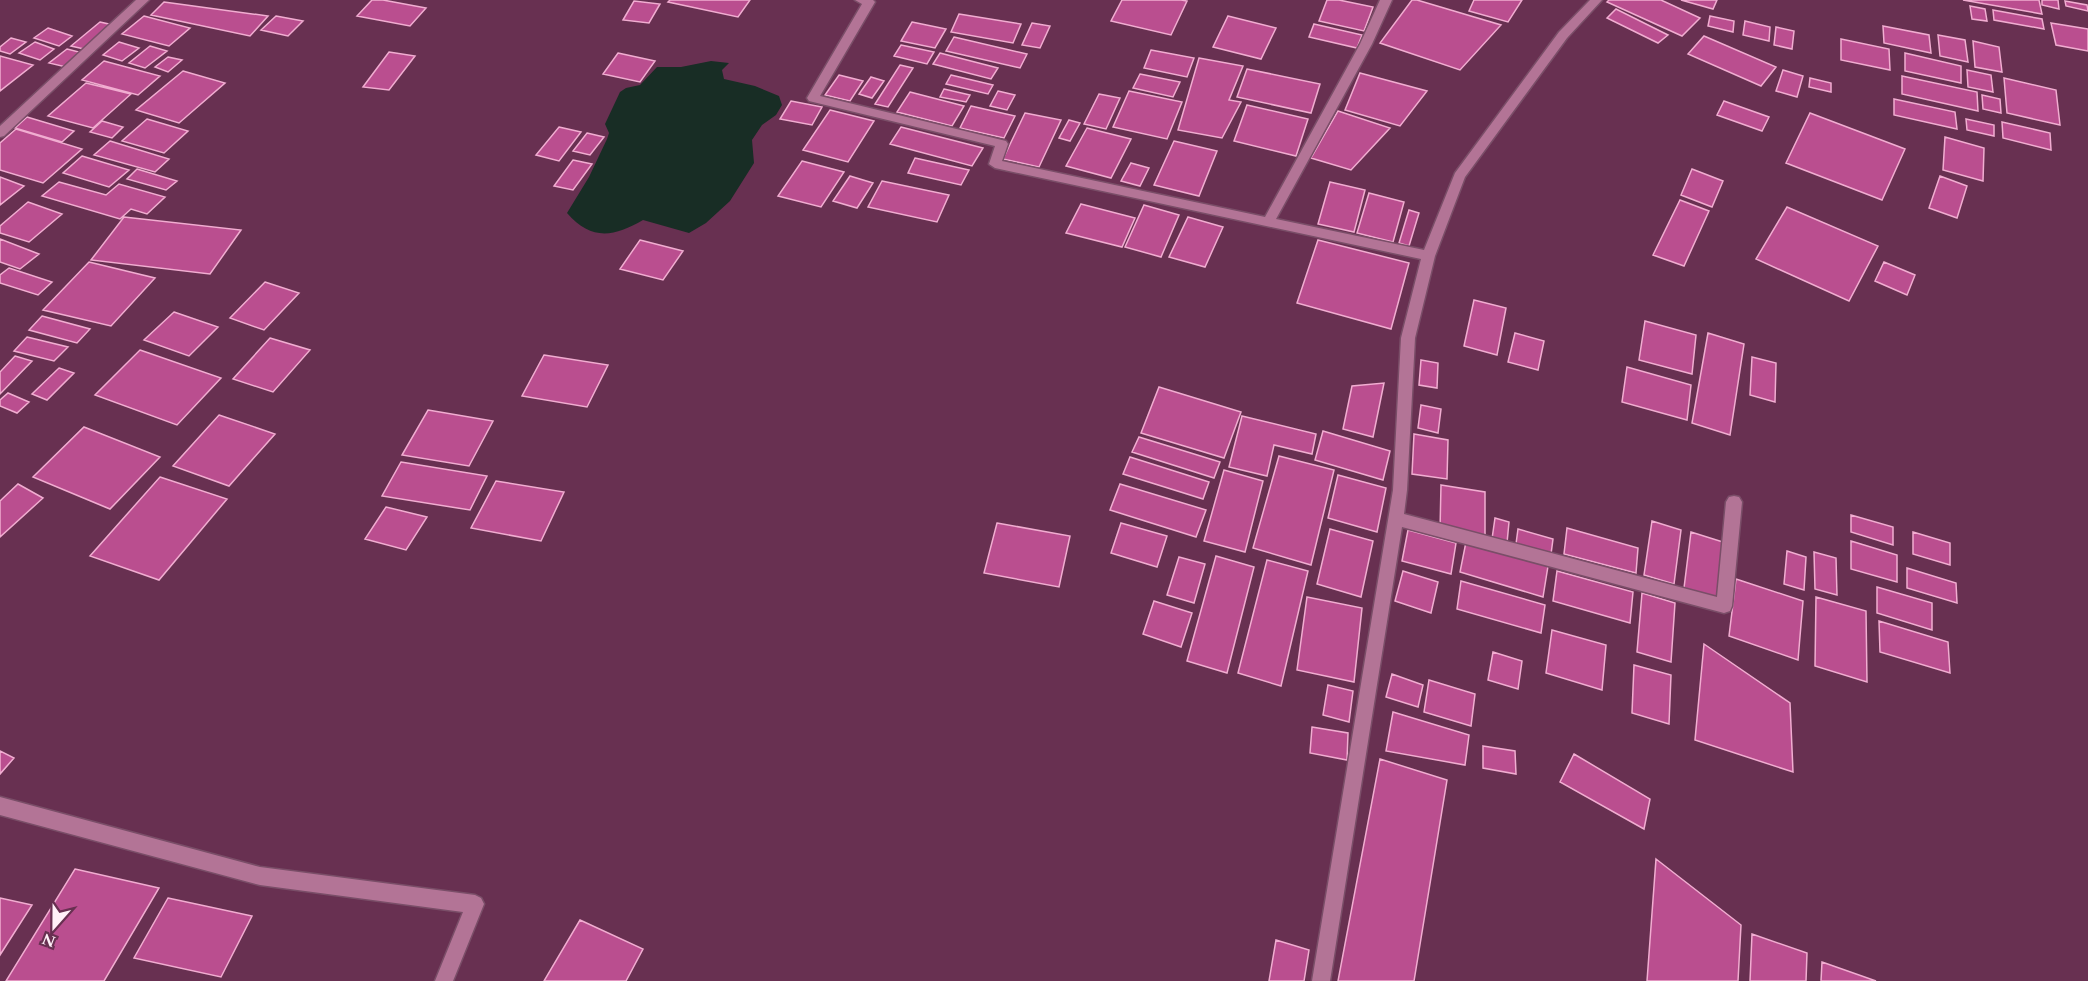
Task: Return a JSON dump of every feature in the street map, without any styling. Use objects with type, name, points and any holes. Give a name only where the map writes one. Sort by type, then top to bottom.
[{"type":"street","points":[[0,133],[144,0]]},
{"type":"street","points":[[861,0],[868,2],[813,98],[1002,144],[994,164],[1428,256]]},
{"type":"street","points":[[1268,222],[1366,44],[1386,0]]},
{"type":"street","points":[[1321,981],[1400,490],[1408,338],[1428,256],[1459,176],[1563,35],[1596,0]]},
{"type":"street","points":[[1396,519],[1724,606],[1734,502]]},
{"type":"street","points":[[0,806],[260,876],[475,904],[444,981]]},
{"type":"shaded area","points":[[711,61],[729,63],[722,70],[724,79],[755,86],[779,96],[782,105],[776,115],[762,125],[752,140],[754,163],[730,201],[706,223],[689,233],[643,220],[613,233],[594,232],[576,222],[567,213],[589,177],[607,139],[609,133],[605,124],[620,92],[640,85],[657,67],[681,67]]},
{"type":"building","points":[[372,0],[426,8],[410,26],[357,16]]},
{"type":"building","points":[[670,0],[750,0],[738,17],[668,2]]},
{"type":"building","points":[[1122,0],[1187,1],[1171,35],[1111,21]]},
{"type":"building","points":[[1327,0],[1339,0],[1373,7],[1364,31],[1319,21]]},
{"type":"building","points":[[1412,0],[1501,25],[1460,70],[1380,43]]},
{"type":"building","points":[[1474,0],[1522,0],[1508,22],[1469,11]]},
{"type":"building","points":[[1609,0],[1661,0],[1700,18],[1682,36],[1607,2]]},
{"type":"building","points":[[1681,0],[1717,0],[1713,9]]},
{"type":"building","points":[[1963,0],[2039,0],[2042,14]]},
{"type":"building","points":[[2042,0],[2058,0],[2059,9],[2042,5]]},
{"type":"building","points":[[634,1],[660,4],[649,23],[623,20]]},
{"type":"building","points":[[2065,1],[2087,5],[2088,11],[2066,6]]},
{"type":"building","points":[[164,2],[268,16],[250,36],[151,15]]},
{"type":"building","points":[[1970,6],[1985,9],[1987,21],[1972,19]]},
{"type":"building","points":[[1616,9],[1668,35],[1658,43],[1607,18]]},
{"type":"building","points":[[1993,10],[2042,19],[2044,29],[1994,20]]},
{"type":"building","points":[[959,14],[1021,24],[1013,43],[951,32]]},
{"type":"building","points":[[144,16],[190,28],[169,46],[122,34]]},
{"type":"building","points":[[276,16],[303,21],[288,36],[261,30]]},
{"type":"building","points":[[1228,16],[1276,28],[1261,59],[1213,47]]},
{"type":"building","points":[[1710,16],[1734,21],[1733,32],[1708,26]]},
{"type":"building","points":[[1745,21],[1770,27],[1769,41],[1743,35]]},
{"type":"building","points":[[100,22],[113,25],[84,49],[71,46]]},
{"type":"building","points":[[912,22],[946,29],[935,48],[901,41]]},
{"type":"building","points":[[1032,23],[1050,26],[1040,48],[1022,45]]},
{"type":"building","points":[[2051,23],[2088,29],[2088,51],[2056,45]]},
{"type":"building","points":[[1314,24],[1362,35],[1357,48],[1309,37]]},
{"type":"building","points":[[1883,26],[1929,35],[1931,53],[1884,43]]},
{"type":"building","points":[[1776,27],[1794,31],[1792,49],[1774,45]]},
{"type":"building","points":[[48,28],[72,36],[59,46],[34,38]]},
{"type":"building","points":[[1938,35],[1965,40],[1968,62],[1940,56]]},
{"type":"building","points":[[1704,36],[1776,67],[1761,86],[1688,54]]},
{"type":"building","points":[[954,37],[1027,54],[1020,68],[946,51]]},
{"type":"building","points":[[11,38],[26,42],[10,54],[0,51],[0,47]]},
{"type":"building","points":[[1841,39],[1889,49],[1890,70],[1841,60]]},
{"type":"building","points":[[1973,41],[1999,47],[2002,72],[1975,67]]},
{"type":"building","points":[[35,42],[54,49],[40,60],[19,53]]},
{"type":"building","points":[[119,42],[139,48],[122,61],[103,55]]},
{"type":"building","points":[[901,45],[934,52],[927,64],[894,56]]},
{"type":"building","points":[[150,46],[167,51],[145,68],[129,63]]},
{"type":"building","points":[[67,49],[83,53],[66,67],[49,63]]},
{"type":"building","points":[[1151,50],[1194,58],[1187,77],[1144,68]]},
{"type":"building","points":[[389,52],[415,56],[389,90],[363,87]]},
{"type":"building","points":[[618,53],[655,61],[640,82],[603,74]]},
{"type":"building","points":[[940,53],[998,68],[991,79],[933,64]]},
{"type":"building","points":[[1905,53],[1961,66],[1961,83],[1905,71]]},
{"type":"building","points":[[0,56],[33,65],[0,91]]},
{"type":"building","points":[[168,57],[182,60],[168,72],[155,67]]},
{"type":"building","points":[[1199,58],[1243,66],[1229,100],[1241,102],[1222,138],[1178,130]]},
{"type":"building","points":[[104,61],[160,76],[138,95],[82,80]]},
{"type":"building","points":[[900,65],[913,68],[888,107],[875,104]]},
{"type":"building","points":[[1247,69],[1320,84],[1311,113],[1237,97]]},
{"type":"building","points":[[1783,70],[1803,76],[1797,97],[1776,91]]},
{"type":"building","points":[[1967,70],[1991,75],[1993,92],[1968,87]]},
{"type":"building","points":[[183,71],[225,83],[179,123],[136,110]]},
{"type":"building","points":[[1360,73],[1427,91],[1400,126],[1345,110]]},
{"type":"building","points":[[1140,74],[1180,82],[1173,97],[1133,88]]},
{"type":"building","points":[[839,75],[863,81],[850,101],[825,95]]},
{"type":"building","points":[[951,75],[993,85],[988,94],[946,84]]},
{"type":"building","points":[[1902,76],[1977,92],[1978,111],[1902,94]]},
{"type":"building","points":[[871,77],[884,81],[872,98],[859,94]]},
{"type":"building","points":[[1810,78],[1831,83],[1831,92],[1809,87]]},
{"type":"building","points":[[2004,78],[2056,90],[2060,125],[2007,113]]},
{"type":"building","points":[[86,83],[131,94],[93,128],[48,116]]},
{"type":"building","points":[[944,89],[970,95],[966,102],[940,97]]},
{"type":"building","points":[[998,91],[1015,95],[1007,110],[990,106]]},
{"type":"building","points":[[1129,91],[1182,102],[1167,139],[1113,127]]},
{"type":"building","points":[[910,92],[964,106],[952,126],[897,112]]},
{"type":"building","points":[[1099,94],[1120,98],[1106,129],[1084,124]]},
{"type":"building","points":[[1982,95],[2000,99],[2001,113],[1983,109]]},
{"type":"building","points":[[1894,99],[1955,112],[1957,129],[1894,115]]},
{"type":"building","points":[[791,101],[822,107],[812,125],[780,119]]},
{"type":"building","points":[[1724,101],[1769,117],[1762,131],[1717,115]]},
{"type":"building","points":[[1247,105],[1308,119],[1296,156],[1234,141]]},
{"type":"building","points":[[971,106],[1015,116],[1004,138],[960,128]]},
{"type":"building","points":[[830,110],[874,121],[848,162],[803,150]]},
{"type":"building","points":[[1338,111],[1390,128],[1351,170],[1311,158]]},
{"type":"building","points":[[1025,113],[1061,120],[1039,167],[1003,159]]},
{"type":"building","points":[[1810,113],[1905,149],[1882,200],[1786,163]]},
{"type":"building","points":[[27,117],[74,131],[62,142],[15,128]]},
{"type":"building","points":[[147,119],[188,131],[164,153],[122,141]]},
{"type":"building","points":[[1966,119],[1994,125],[1994,136],[1967,130]]},
{"type":"building","points":[[1069,120],[1080,123],[1070,141],[1059,138]]},
{"type":"building","points":[[102,121],[123,127],[112,138],[90,132]]},
{"type":"building","points":[[2002,122],[2050,133],[2051,150],[2003,138]]},
{"type":"building","points":[[559,127],[581,132],[559,161],[536,155]]},
{"type":"building","points":[[901,127],[983,148],[972,166],[890,144]]},
{"type":"building","points":[[1087,128],[1131,139],[1111,178],[1066,166]]},
{"type":"building","points":[[16,129],[82,149],[43,183],[0,170],[0,143]]},
{"type":"building","points":[[587,133],[604,137],[590,155],[573,151]]},
{"type":"building","points":[[1945,137],[1984,148],[1983,181],[1943,170]]},
{"type":"building","points":[[110,141],[169,159],[155,172],[94,155]]},
{"type":"building","points":[[1174,141],[1217,151],[1199,196],[1154,185]]},
{"type":"building","points":[[82,156],[129,170],[109,187],[63,173]]},
{"type":"building","points":[[915,158],[969,170],[961,185],[908,173]]},
{"type":"building","points":[[573,160],[592,164],[573,190],[554,186]]},
{"type":"building","points":[[802,161],[844,172],[821,207],[778,196]]},
{"type":"building","points":[[1131,163],[1149,168],[1140,186],[1121,181]]},
{"type":"building","points":[[137,169],[177,181],[166,190],[127,179]]},
{"type":"building","points":[[1692,169],[1723,181],[1712,207],[1681,195]]},
{"type":"building","points":[[850,176],[873,183],[857,208],[833,201]]},
{"type":"building","points":[[1940,176],[1967,186],[1957,218],[1929,208]]},
{"type":"building","points":[[0,177],[24,186],[0,205]]},
{"type":"building","points":[[882,181],[949,195],[937,222],[868,207]]},
{"type":"building","points":[[59,182],[106,195],[119,184],[165,197],[147,214],[131,209],[120,219],[42,196]]},
{"type":"building","points":[[1330,182],[1365,190],[1354,232],[1318,224]]},
{"type":"building","points":[[1369,193],[1404,202],[1393,242],[1357,233]]},
{"type":"building","points":[[1680,200],[1709,211],[1684,266],[1653,255]]},
{"type":"building","points":[[28,202],[62,214],[29,242],[0,233],[0,226]]},
{"type":"building","points":[[1081,204],[1135,218],[1122,247],[1066,233]]},
{"type":"building","points":[[1144,205],[1179,215],[1161,257],[1125,247]]},
{"type":"building","points":[[1787,207],[1878,246],[1849,301],[1756,259]]},
{"type":"building","points":[[1409,210],[1419,213],[1409,246],[1399,243]]},
{"type":"building","points":[[124,217],[241,230],[210,274],[91,260]]},
{"type":"building","points":[[1188,217],[1223,227],[1205,267],[1169,257]]},
{"type":"building","points":[[0,239],[39,254],[20,269],[0,262]]},
{"type":"building","points":[[640,240],[683,251],[663,280],[620,269]]},
{"type":"building","points":[[1318,240],[1409,263],[1391,329],[1297,303]]},
{"type":"building","points":[[89,262],[155,278],[111,326],[43,310]]},
{"type":"building","points":[[1884,262],[1915,275],[1907,295],[1875,281]]},
{"type":"building","points":[[9,268],[52,282],[38,295],[0,283],[0,275]]},
{"type":"building","points":[[265,282],[299,293],[264,330],[230,318]]},
{"type":"building","points":[[1474,300],[1506,308],[1497,355],[1464,346]]},
{"type":"building","points":[[174,312],[218,327],[189,356],[144,340]]},
{"type":"building","points":[[42,316],[90,329],[77,343],[29,330]]},
{"type":"building","points":[[1645,321],[1696,335],[1692,374],[1639,360]]},
{"type":"building","points":[[1515,333],[1544,341],[1538,370],[1508,362]]},
{"type":"building","points":[[1708,333],[1744,344],[1730,435],[1692,423]]},
{"type":"building","points":[[27,337],[68,347],[54,361],[14,351]]},
{"type":"building","points":[[270,338],[310,350],[273,392],[233,379]]},
{"type":"building","points":[[140,350],[221,378],[177,425],[95,395]]},
{"type":"building","points":[[544,355],[608,365],[587,407],[522,396]]},
{"type":"building","points":[[15,356],[32,361],[0,394],[0,372]]},
{"type":"building","points":[[1752,357],[1776,363],[1775,402],[1750,395]]},
{"type":"building","points":[[1421,360],[1438,363],[1437,388],[1419,385]]},
{"type":"building","points":[[1627,367],[1691,385],[1687,420],[1622,402]]},
{"type":"building","points":[[59,368],[74,373],[47,400],[32,394]]},
{"type":"building","points":[[1384,383],[1373,437],[1343,429],[1352,386]]},
{"type":"building","points":[[1159,387],[1241,412],[1224,458],[1141,433]]},
{"type":"building","points":[[8,393],[29,402],[17,413],[0,406],[0,400]]},
{"type":"building","points":[[1421,405],[1441,409],[1438,433],[1418,428]]},
{"type":"building","points":[[428,410],[493,421],[469,466],[402,455]]},
{"type":"building","points":[[219,415],[275,434],[229,486],[173,466]]},
{"type":"building","points":[[1242,416],[1316,434],[1312,454],[1274,445],[1267,476],[1229,467]]},
{"type":"building","points":[[84,427],[160,457],[110,509],[33,477]]},
{"type":"building","points":[[1323,431],[1390,451],[1383,480],[1315,460]]},
{"type":"building","points":[[1414,434],[1448,440],[1447,479],[1412,474]]},
{"type":"building","points":[[1139,437],[1220,462],[1214,478],[1132,452]]},
{"type":"building","points":[[1279,456],[1334,470],[1311,565],[1253,548]]},
{"type":"building","points":[[1130,457],[1209,482],[1203,499],[1123,474]]},
{"type":"building","points":[[401,462],[487,476],[470,510],[382,496]]},
{"type":"building","points":[[1224,470],[1263,481],[1245,552],[1204,541]]},
{"type":"building","points":[[1338,475],[1386,488],[1377,532],[1328,518]]},
{"type":"building","points":[[160,477],[227,499],[159,580],[90,556]]},
{"type":"building","points":[[496,481],[564,492],[541,541],[471,528]]},
{"type":"building","points":[[18,484],[43,498],[0,537],[0,501]]},
{"type":"building","points":[[1120,484],[1206,510],[1196,537],[1110,510]]},
{"type":"building","points":[[1441,485],[1485,492],[1485,538],[1440,530]]},
{"type":"building","points":[[386,507],[427,517],[406,550],[365,539]]},
{"type":"building","points":[[1851,515],[1893,527],[1893,545],[1851,532]]},
{"type":"building","points":[[1495,518],[1509,522],[1507,543],[1492,539]]},
{"type":"building","points":[[1652,521],[1681,530],[1674,584],[1644,575]]},
{"type":"building","points":[[997,523],[1070,536],[1059,587],[984,573]]},
{"type":"building","points":[[1121,523],[1167,536],[1157,567],[1111,553]]},
{"type":"building","points":[[1567,528],[1638,548],[1636,573],[1564,554]]},
{"type":"building","points":[[1330,529],[1373,541],[1361,597],[1317,584]]},
{"type":"building","points":[[1518,529],[1553,539],[1551,554],[1516,544]]},
{"type":"building","points":[[1408,530],[1456,543],[1451,574],[1402,561]]},
{"type":"building","points":[[1691,532],[1723,542],[1718,598],[1684,588]]},
{"type":"building","points":[[1913,532],[1950,543],[1950,565],[1913,554]]},
{"type":"building","points":[[1851,541],[1897,555],[1897,582],[1851,569]]},
{"type":"building","points":[[1466,542],[1548,566],[1543,597],[1460,572]]},
{"type":"building","points":[[1787,551],[1806,557],[1804,590],[1784,584]]},
{"type":"building","points":[[1814,552],[1836,558],[1837,595],[1815,589]]},
{"type":"building","points":[[1216,556],[1254,567],[1227,673],[1187,661]]},
{"type":"building","points":[[1179,557],[1205,564],[1194,603],[1167,595]]},
{"type":"building","points":[[1267,560],[1308,571],[1281,686],[1238,673]]},
{"type":"building","points":[[1907,568],[1956,583],[1957,603],[1907,588]]},
{"type":"building","points":[[1403,571],[1438,582],[1431,613],[1395,601]]},
{"type":"building","points":[[1557,571],[1633,592],[1630,623],[1553,601]]},
{"type":"building","points":[[1736,579],[1803,601],[1798,660],[1729,636]]},
{"type":"building","points":[[1461,581],[1545,605],[1541,633],[1457,609]]},
{"type":"building","points":[[1877,587],[1932,603],[1932,630],[1877,613]]},
{"type":"building","points":[[1642,593],[1675,603],[1671,662],[1637,652]]},
{"type":"building","points":[[1307,597],[1362,608],[1354,682],[1297,670]]},
{"type":"building","points":[[1816,597],[1866,611],[1867,682],[1815,666]]},
{"type":"building","points":[[1154,601],[1192,613],[1181,647],[1143,634]]},
{"type":"building","points":[[1879,621],[1948,642],[1950,673],[1880,652]]},
{"type":"building","points":[[1552,630],[1606,645],[1602,690],[1546,673]]},
{"type":"building","points":[[1704,644],[1790,703],[1793,772],[1695,740]]},
{"type":"building","points":[[1493,652],[1522,661],[1518,689],[1488,680]]},
{"type":"building","points":[[1634,665],[1671,675],[1669,724],[1632,713]]},
{"type":"building","points":[[1392,674],[1423,685],[1418,707],[1386,697]]},
{"type":"building","points":[[1429,680],[1475,694],[1471,726],[1424,712]]},
{"type":"building","points":[[1328,685],[1353,691],[1349,722],[1323,715]]},
{"type":"building","points":[[1393,712],[1469,735],[1465,765],[1386,751]]},
{"type":"building","points":[[1312,727],[1348,733],[1347,760],[1310,753]]},
{"type":"building","points":[[1483,746],[1515,751],[1516,774],[1483,768]]},
{"type":"building","points":[[0,751],[14,758],[0,774]]},
{"type":"building","points":[[1574,754],[1650,799],[1644,829],[1560,782]]},
{"type":"building","points":[[1380,759],[1447,780],[1414,981],[1338,981]]},
{"type":"building","points":[[1656,859],[1741,925],[1738,981],[1647,981]]},
{"type":"building","points":[[75,869],[159,888],[104,981],[6,981]]},
{"type":"building","points":[[0,898],[32,905],[0,955]]},
{"type":"building","points":[[168,898],[252,916],[221,977],[134,958]]},
{"type":"building","points":[[580,920],[643,949],[626,981],[544,981]]},
{"type":"building","points":[[1752,934],[1807,953],[1806,981],[1750,981]]},
{"type":"building","points":[[1276,940],[1309,950],[1304,981],[1269,981]]},
{"type":"building","points":[[1822,962],[1876,981],[1821,981]]}]
